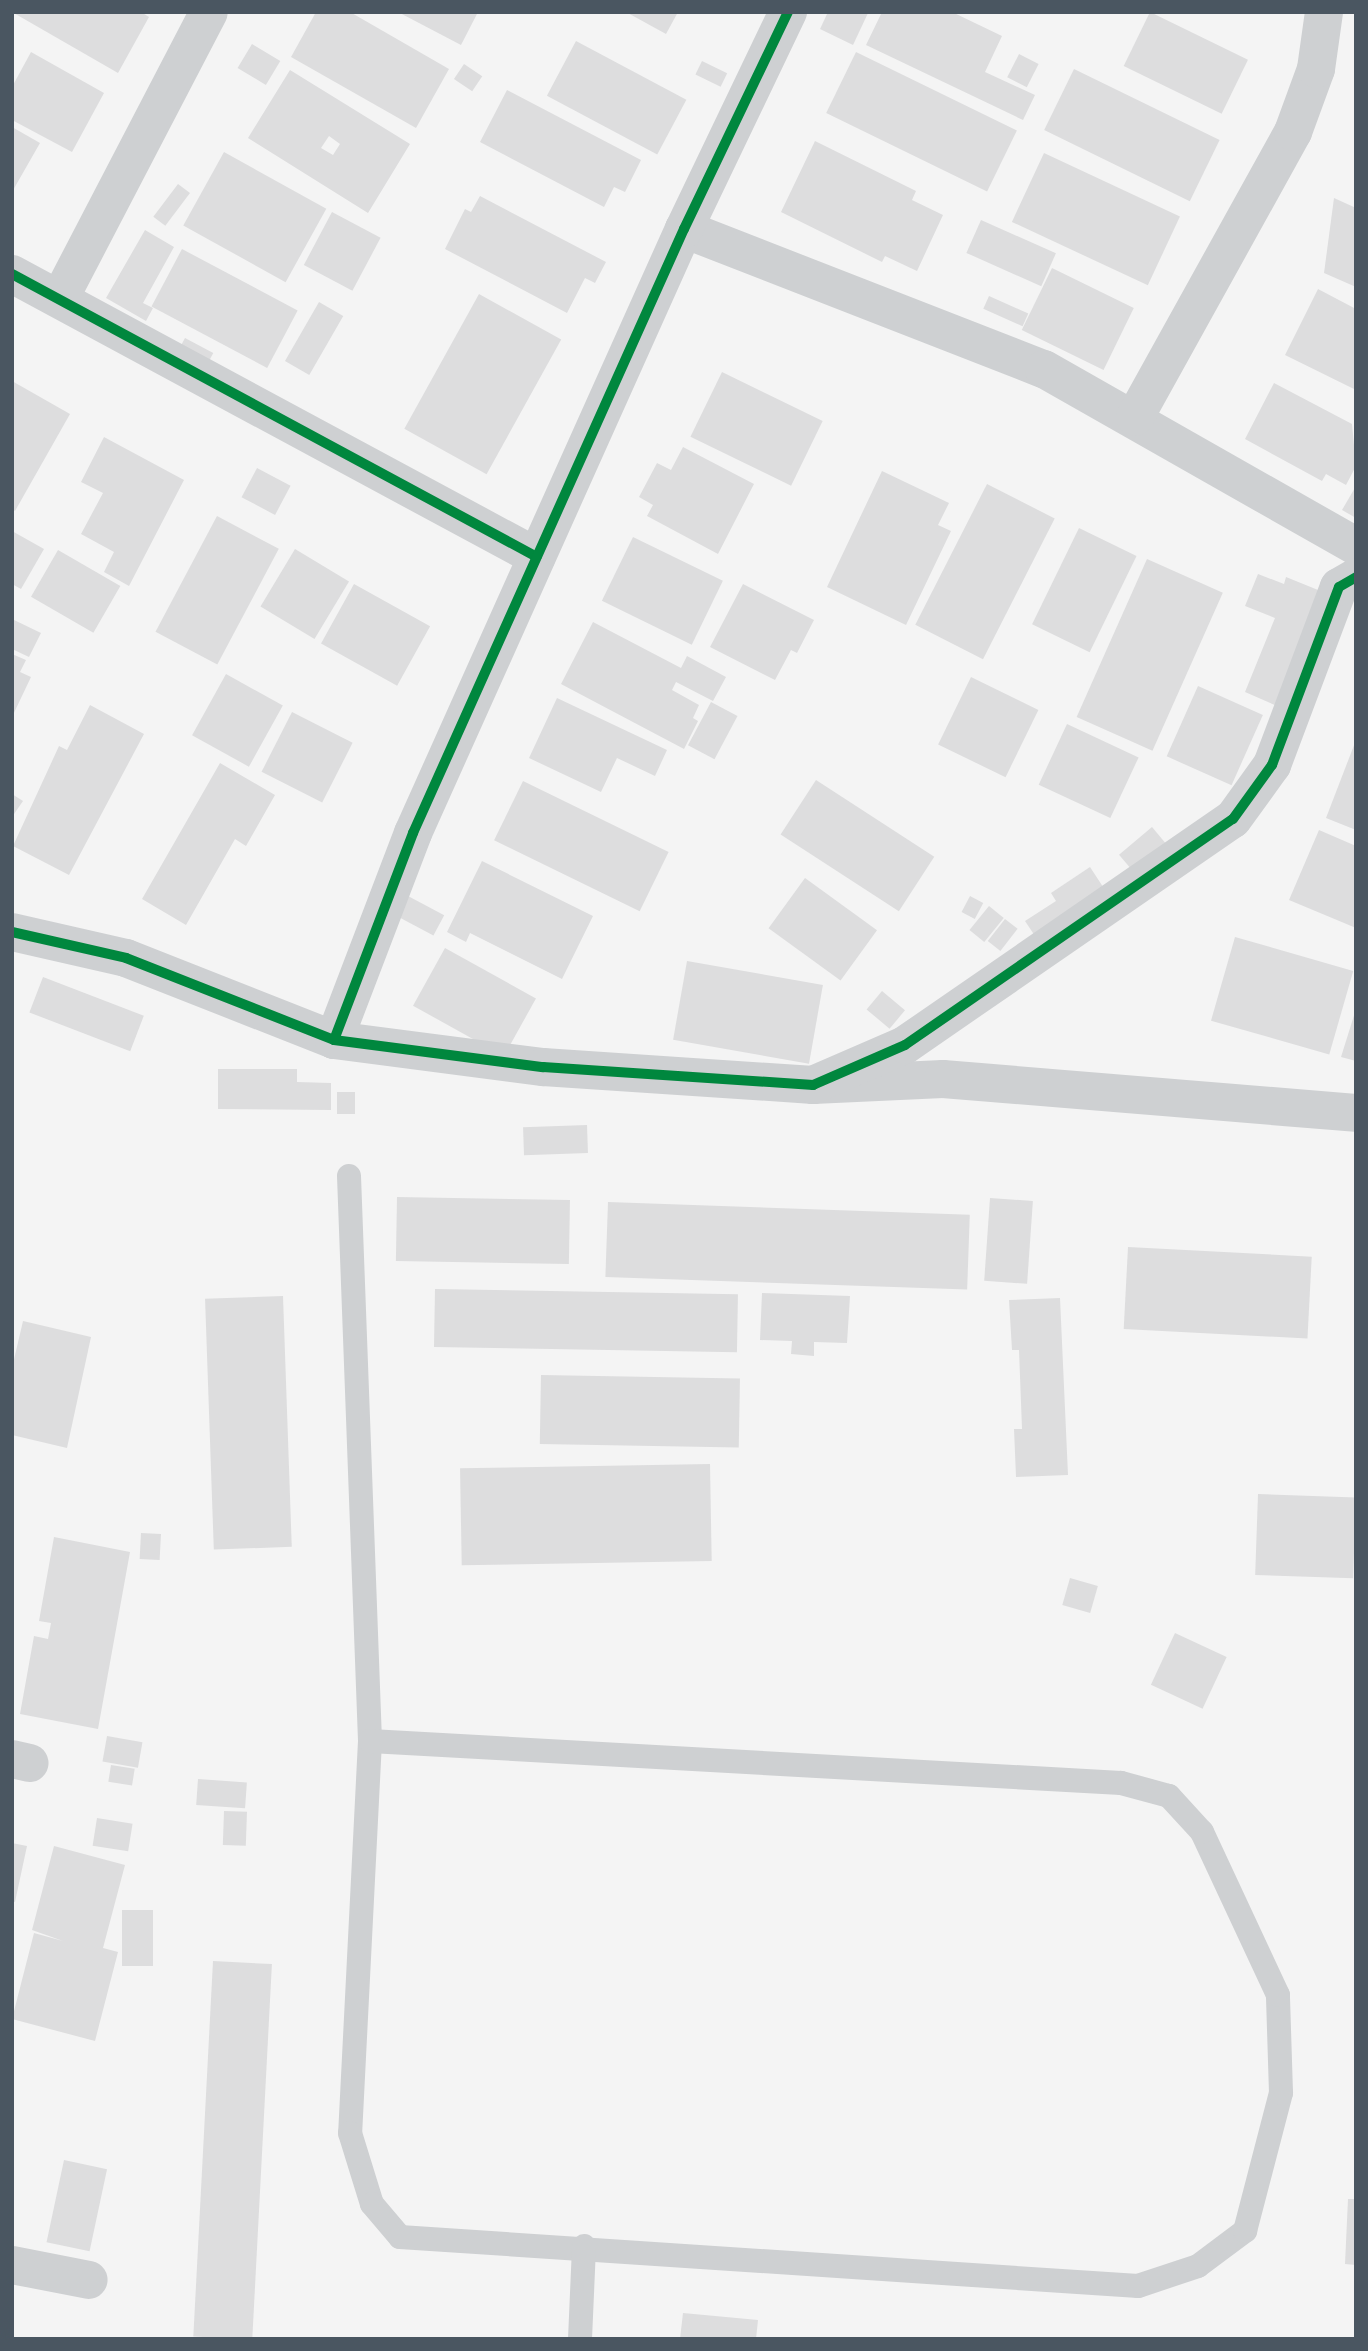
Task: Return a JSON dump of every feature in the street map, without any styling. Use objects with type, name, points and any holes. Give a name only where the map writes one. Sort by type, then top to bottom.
[{"type":"street","points":[[60,298],[209,12]]},
{"type":"street","points":[[334,1040],[413,833],[684,229],[788,12]]},
{"type":"street","points":[[1135,417],[1293,132],[1316,69],[1324,12]]},
{"type":"street","points":[[684,229],[1044,369],[1135,417],[1356,545]]},
{"type":"street","points":[[12,274],[537,557]]},
{"type":"street","points":[[813,1085],[905,1045],[1233,819],[1272,765],[1339,587],[1356,577]]},
{"type":"street","points":[[12,932],[126,958],[334,1040],[543,1067],[813,1085],[943,1079],[1356,1113]]},
{"type":"street","points":[[12,2265],[89,2280]]},
{"type":"lane","points":[[349,1177],[370,1741],[350,2133],[372,2204],[400,2237],[584,2246],[1138,2286],[1198,2266],[1245,2231],[1281,2093],[1278,1995],[1202,1832],[1169,1796],[1121,1783],[370,1741]]},
{"type":"lane","points":[[580,2339],[584,2246]]},
{"type":"building","points":[[12,12],[141,12],[149,17],[118,73]]},
{"type":"building","points":[[316,12],[350,12],[449,69],[416,128],[291,57]]},
{"type":"building","points":[[398,12],[478,12],[461,45]]},
{"type":"building","points":[[626,12],[678,12],[666,34]]},
{"type":"building","points":[[828,12],[868,13],[853,45],[820,29]]},
{"type":"building","points":[[882,12],[952,12],[1002,36],[985,72],[1035,95],[1023,120],[866,45]]},
{"type":"building","points":[[1150,12],[1248,60],[1222,114],[1124,66]]},
{"type":"building","points":[[576,41],[686,100],[657,154],[547,96]]},
{"type":"building","points":[[252,44],[280,61],[266,85],[238,68]]},
{"type":"building","points":[[31,52],[104,93],[72,152],[12,120],[12,87]]},
{"type":"building","points":[[856,52],[1017,130],[987,192],[826,113]]},
{"type":"building","points":[[1019,54],[1039,64],[1027,87],[1007,77]]},
{"type":"building","points":[[702,61],[727,73],[721,87],[695,74]]},
{"type":"building","points":[[464,64],[482,76],[472,91],[454,79]]},
{"type":"building","points":[[1074,69],[1220,140],[1190,201],[1044,130]]},
{"type":"building","points":[[290,70],[410,144],[368,213],[248,138]],"holes":[[[329,136],[340,144],[333,155],[321,148]]]},
{"type":"building","points":[[507,90],[641,160],[625,192],[614,187],[604,207],[480,142]]},
{"type":"building","points":[[12,127],[40,143],[12,192]]},
{"type":"building","points":[[815,141],[916,191],[912,200],[943,215],[917,271],[885,256],[882,262],[781,212]]},
{"type":"building","points":[[224,152],[326,209],[286,282],[183,225]]},
{"type":"building","points":[[1044,153],[1180,216],[1148,285],[1012,222]]},
{"type":"building","points":[[178,184],[190,193],[165,226],[153,217]]},
{"type":"building","points":[[480,196],[606,262],[595,283],[585,278],[567,313],[445,249],[465,209],[471,212]]},
{"type":"building","points":[[1334,198],[1356,208],[1356,287],[1324,273]]},
{"type":"building","points":[[332,212],[381,238],[352,291],[304,265]]},
{"type":"building","points":[[981,220],[1056,253],[1041,286],[966,253]]},
{"type":"building","points":[[145,230],[174,247],[143,303],[153,308],[146,321],[106,298]]},
{"type":"building","points":[[182,249],[298,311],[267,368],[151,306]]},
{"type":"building","points":[[1052,268],[1134,308],[1104,370],[1022,330]]},
{"type":"building","points":[[1318,289],[1356,309],[1356,390],[1285,355]]},
{"type":"building","points":[[479,294],[561,340],[487,474],[404,429]]},
{"type":"building","points":[[989,296],[1028,313],[1023,326],[983,309]]},
{"type":"building","points":[[319,302],[343,316],[309,375],[285,361]]},
{"type":"building","points":[[185,338],[213,353],[203,372],[175,357]]},
{"type":"building","points":[[722,372],[823,421],[791,486],[690,437]]},
{"type":"building","points":[[12,381],[70,414],[15,511],[12,509]]},
{"type":"building","points":[[1274,383],[1352,424],[1356,466],[1346,485],[1326,474],[1322,481],[1245,439]]},
{"type":"building","points":[[104,437],[184,480],[129,586],[104,572],[114,552],[81,534],[103,493],[81,482]]},
{"type":"building","points":[[683,447],[754,484],[718,554],[647,516],[653,505],[639,497],[657,463],[671,470]]},
{"type":"building","points":[[257,468],[291,486],[275,515],[242,497]]},
{"type":"building","points":[[882,471],[949,503],[938,525],[951,531],[906,625],[827,587]]},
{"type":"building","points":[[987,484],[1055,519],[983,659],[915,625]]},
{"type":"building","points":[[1356,486],[1356,518],[1342,510]]},
{"type":"building","points":[[217,516],[279,549],[217,665],[155,632]]},
{"type":"building","points":[[1079,528],[1137,556],[1090,652],[1032,624]]},
{"type":"building","points":[[12,531],[44,549],[21,589],[12,584]]},
{"type":"building","points":[[633,537],[723,581],[692,645],[602,601]]},
{"type":"building","points":[[295,549],[349,581],[314,639],[260,606]]},
{"type":"building","points":[[58,550],[120,586],[93,633],[31,597]]},
{"type":"building","points":[[1147,559],[1223,593],[1152,751],[1077,717]]},
{"type":"building","points":[[1258,574],[1284,584],[1286,577],[1323,592],[1277,706],[1245,692],[1275,618],[1245,606]]},
{"type":"building","points":[[354,584],[430,626],[397,686],[321,643]]},
{"type":"building","points":[[743,584],[814,620],[797,653],[791,650],[775,680],[710,647]]},
{"type":"building","points":[[12,619],[41,633],[29,657],[12,649]]},
{"type":"building","points":[[593,622],[681,668],[687,656],[726,677],[713,701],[676,682],[672,690],[699,705],[693,718],[698,721],[684,749],[561,684]]},
{"type":"building","points":[[12,654],[26,660],[20,672],[31,677],[12,717]]},
{"type":"building","points":[[226,674],[283,706],[249,767],[192,735]]},
{"type":"building","points":[[971,677],[1038,710],[1006,777],[938,744]]},
{"type":"building","points":[[1198,686],[1263,715],[1232,785],[1167,756]]},
{"type":"building","points":[[557,698],[667,750],[655,776],[617,758],[601,792],[529,758]]},
{"type":"building","points":[[711,702],[737,716],[714,759],[688,745]]},
{"type":"building","points":[[90,705],[144,734],[69,875],[13,846],[59,746],[67,750]]},
{"type":"building","points":[[292,712],[353,743],[322,803],[262,772]]},
{"type":"building","points":[[1067,724],[1139,757],[1110,818],[1039,785]]},
{"type":"building","points":[[1356,740],[1356,830],[1326,818]]},
{"type":"building","points":[[220,763],[275,795],[246,846],[235,839],[186,925],[142,899]]},
{"type":"building","points":[[816,780],[934,857],[899,911],[781,835]]},
{"type":"building","points":[[523,781],[669,852],[640,911],[494,840]]},
{"type":"building","points":[[12,794],[23,801],[12,817]]},
{"type":"building","points":[[1152,827],[1169,847],[1136,875],[1119,855]]},
{"type":"building","points":[[1319,830],[1356,846],[1356,928],[1289,900]]},
{"type":"building","points":[[482,861],[593,916],[562,979],[470,933],[466,942],[447,932]]},
{"type":"building","points":[[1090,867],[1109,896],[1039,942],[1025,921],[1056,901],[1051,893]]},
{"type":"building","points":[[805,878],[877,930],[841,980],[769,928]]},
{"type":"building","points":[[408,896],[444,915],[433,936],[397,916]]},
{"type":"building","points":[[970,896],[983,903],[975,919],[962,912]]},
{"type":"building","points":[[989,906],[1004,918],[984,942],[969,930]]},
{"type":"building","points":[[1005,919],[1018,929],[1000,951],[988,941]]},
{"type":"building","points":[[1235,937],[1353,971],[1329,1055],[1211,1021]]},
{"type":"building","points":[[445,948],[536,998],[504,1056],[413,1006]]},
{"type":"building","points":[[687,961],[823,985],[809,1064],[673,1040]]},
{"type":"building","points":[[43,977],[144,1016],[130,1051],[29,1012]]},
{"type":"building","points":[[882,991],[905,1010],[890,1029],[867,1009]]},
{"type":"building","points":[[1356,1009],[1356,1061],[1341,1057]]},
{"type":"building","points":[[218,1069],[297,1069],[297,1082],[331,1083],[331,1110],[218,1109]]},
{"type":"building","points":[[337,1092],[355,1092],[355,1114],[337,1114]]},
{"type":"building","points":[[587,1125],[588,1153],[524,1155],[523,1127]]},
{"type":"building","points":[[397,1197],[570,1200],[569,1264],[396,1261]]},
{"type":"building","points":[[990,1198],[1033,1201],[1027,1284],[984,1281]]},
{"type":"building","points":[[608,1202],[970,1215],[967,1290],[605,1277]]},
{"type":"building","points":[[1128,1247],[1312,1257],[1307,1339],[1124,1329]]},
{"type":"building","points":[[435,1289],[738,1294],[737,1352],[434,1347]]},
{"type":"building","points":[[762,1293],[850,1296],[847,1343],[814,1342],[814,1356],[791,1354],[792,1341],[760,1340]]},
{"type":"building","points":[[283,1296],[292,1547],[214,1550],[205,1299]]},
{"type":"building","points":[[1060,1298],[1068,1475],[1016,1477],[1014,1429],[1022,1429],[1019,1350],[1012,1350],[1009,1300]]},
{"type":"building","points":[[23,1321],[91,1337],[67,1448],[12,1435],[12,1368]]},
{"type":"building","points":[[541,1375],[740,1378],[739,1447],[540,1444]]},
{"type":"building","points":[[710,1464],[712,1561],[462,1565],[460,1468]]},
{"type":"building","points":[[1258,1494],[1356,1497],[1353,1578],[1255,1575]]},
{"type":"building","points":[[141,1533],[161,1534],[160,1560],[140,1559]]},
{"type":"building","points":[[54,1537],[130,1552],[98,1729],[20,1714],[34,1636],[48,1639],[51,1623],[39,1621]]},
{"type":"building","points":[[1070,1578],[1098,1586],[1090,1613],[1062,1605]]},
{"type":"building","points":[[1175,1633],[1227,1657],[1203,1709],[1151,1685]]},
{"type":"building","points":[[107,1736],[142,1742],[138,1768],[102,1762]]},
{"type":"building","points":[[111,1765],[135,1769],[132,1786],[108,1782]]},
{"type":"building","points":[[198,1779],[247,1782],[245,1808],[196,1805]]},
{"type":"building","points":[[224,1811],[247,1812],[246,1846],[223,1845]]},
{"type":"building","points":[[97,1818],[133,1824],[128,1851],[93,1846]]},
{"type":"building","points":[[12,1843],[27,1846],[15,1902],[12,1901]]},
{"type":"building","points":[[54,1846],[125,1865],[103,1948],[118,1952],[95,2041],[12,2019],[34,1933],[63,1941],[32,1930]]},
{"type":"building","points":[[122,1910],[153,1910],[153,1966],[122,1966]]},
{"type":"building","points":[[213,1961],[272,1964],[252,2339],[193,2336]]},
{"type":"building","points":[[64,2160],[107,2169],[90,2251],[47,2242]]},
{"type":"building","points":[[1348,2199],[1356,2199],[1356,2265],[1345,2264]]},
{"type":"building","points":[[683,2313],[758,2320],[756,2339],[680,2339]]},
{"type":"cycle path","points":[[334,1040],[413,833],[684,229],[788,12]]},
{"type":"cycle path","points":[[12,274],[537,557]]},
{"type":"cycle path","points":[[12,932],[126,958],[334,1040],[543,1067],[813,1085],[905,1045],[1233,819],[1272,765],[1339,587],[1356,577]]}]
